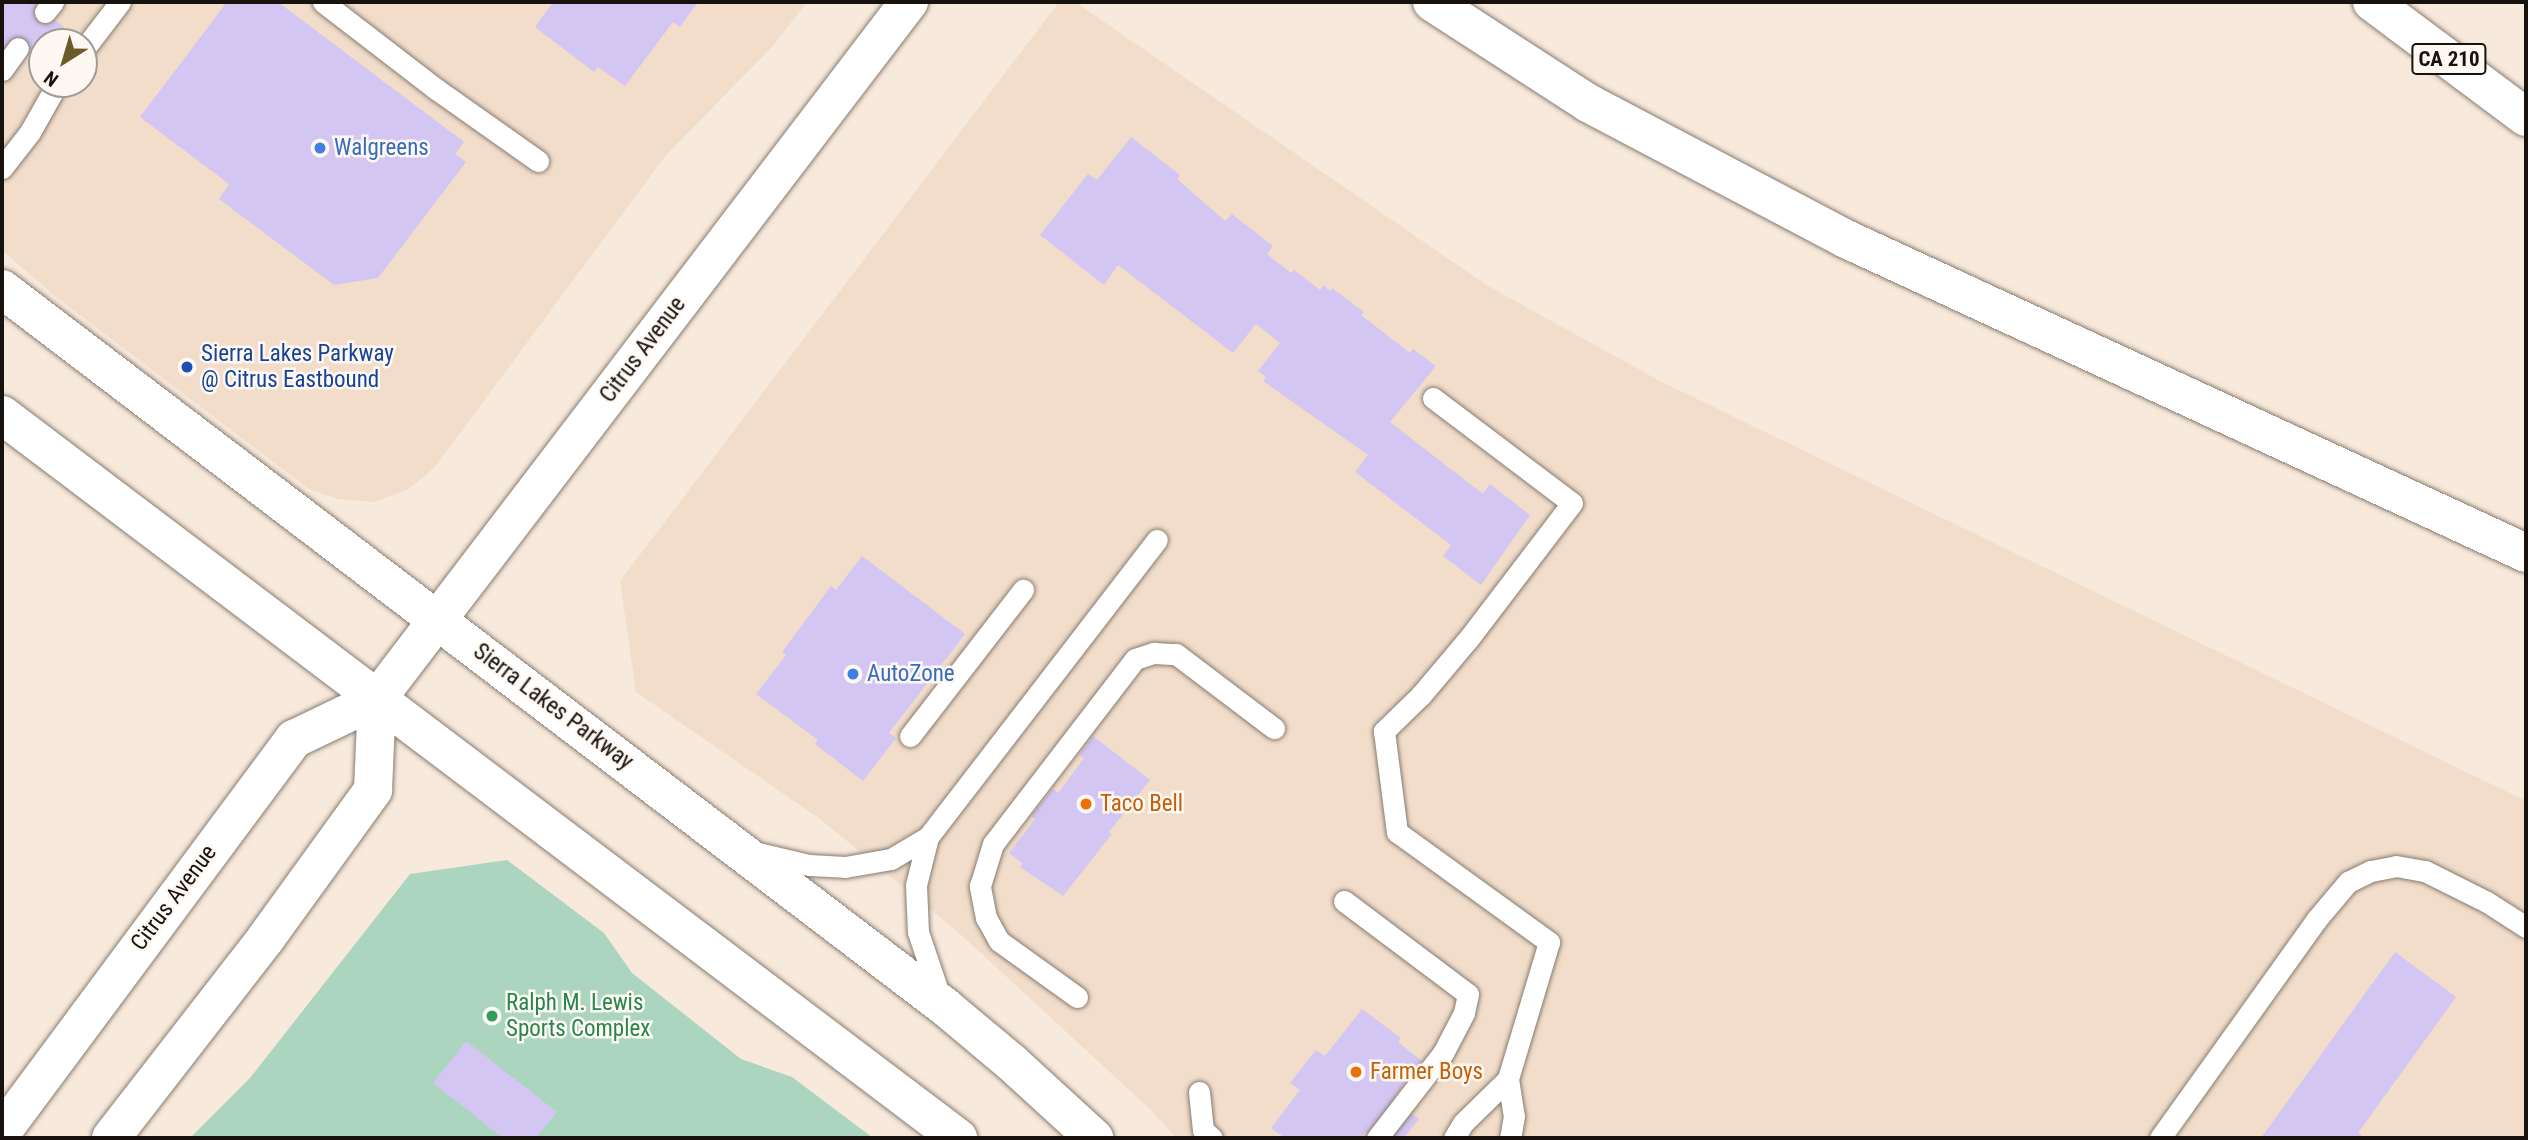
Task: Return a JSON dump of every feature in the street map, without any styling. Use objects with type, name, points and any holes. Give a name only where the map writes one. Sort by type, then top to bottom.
[{"type":"main road","name":"Citrus Avenue","points":[[2,1132],[294,739],[377,699],[909,2]]},
{"type":"main road","points":[[1432,2],[1588,103],[1846,239],[2526,552]]},
{"type":"main road","name":"CA 210","points":[[2372,2],[2526,117]]},
{"type":"main road","name":"Sierra Lakes Parkway","points":[[2,289],[944,1006],[1011,1062],[1094,1138]]},
{"type":"main road","points":[[2,415],[958,1138]]},
{"type":"main road","points":[[111,1138],[267,938],[373,790],[377,699]]},
{"type":"lane","points":[[98,31],[120,2]]},
{"type":"lane","points":[[323,2],[436,89],[538,161]]},
{"type":"lane","points":[[2,70],[18,48]]},
{"type":"lane","points":[[2,168],[30,132],[49,98]]},
{"type":"lane","points":[[1433,398],[1572,503],[1469,638],[1421,695],[1384,731],[1397,832],[1549,942],[1508,1079],[1514,1116],[1510,1138]]},
{"type":"lane","points":[[736,846],[809,865],[845,867],[891,859],[928,837],[1157,540]]},
{"type":"lane","points":[[910,736],[1023,590]]},
{"type":"lane","points":[[1077,997],[999,941],[986,918],[980,886],[993,844],[1135,659],[1154,653],[1176,654],[1274,728]]},
{"type":"lane","points":[[928,837],[916,885],[918,932],[924,957],[944,1006]]},
{"type":"lane","points":[[2160,1138],[2316,920],[2348,883],[2371,871],[2396,866],[2425,871],[2487,902],[2526,927]]},
{"type":"lane","points":[[1344,901],[1468,994],[1464,1013],[1443,1053],[1377,1138]]},
{"type":"lane","points":[[1454,1138],[1463,1123],[1508,1079]]},
{"type":"lane","points":[[1199,1092],[1203,1130],[1212,1138]]},
{"type":"shaded area","points":[[2,2],[807,2],[772,47],[666,155],[434,468],[407,490],[374,502],[338,499],[309,489],[55,296],[2,250]]},
{"type":"shaded area","points":[[1059,2],[1075,2],[1488,286],[1660,381],[2526,801],[2526,1138],[1176,1138],[1152,1111],[958,932],[820,819],[636,692],[620,581]]},
{"type":"green space","name":"Ralph M. Lewis Sports Complex","points":[[507,860],[604,933],[632,973],[741,1059],[792,1077],[873,1138],[190,1138],[250,1078],[410,874]]},
{"type":"building","points":[[2,2],[37,2],[35,5],[64,27],[28,28],[28,55],[12,43],[2,56]]},
{"type":"building","name":"Walgreens","points":[[227,2],[278,2],[464,142],[455,154],[466,162],[378,278],[334,285],[219,199],[229,184],[140,117]]},
{"type":"building","points":[[553,2],[698,2],[680,27],[673,22],[625,86],[598,67],[594,72],[535,27]]},
{"type":"building","points":[[1131,137],[1180,175],[1177,179],[1225,221],[1232,214],[1273,246],[1267,254],[1291,273],[1294,270],[1320,290],[1324,285],[1330,291],[1332,288],[1364,312],[1361,315],[1410,353],[1413,349],[1436,366],[1390,422],[1483,494],[1490,484],[1530,515],[1481,585],[1443,556],[1451,545],[1355,472],[1368,455],[1263,381],[1266,377],[1258,371],[1280,343],[1256,324],[1233,353],[1118,265],[1104,285],[1040,235],[1088,174],[1097,180]]},
{"type":"building","name":"AutoZone","points":[[862,556],[965,634],[889,733],[896,738],[863,781],[815,744],[818,740],[756,694],[786,655],[782,652],[831,586],[836,590]]},
{"type":"building","name":"Taco Bell","points":[[1093,736],[1150,780],[1063,896],[1020,867],[1022,863],[1009,853],[1035,819],[1031,816],[1053,789],[1058,793],[1084,758],[1079,755]]},
{"type":"building","points":[[2395,952],[2456,997],[2358,1133],[2365,1138],[2261,1138]]},
{"type":"building","name":"Farmer Boys","points":[[1362,1009],[1401,1038],[1398,1042],[1422,1061],[1393,1099],[1419,1119],[1404,1138],[1375,1138],[1366,1132],[1361,1138],[1285,1138],[1271,1128],[1300,1090],[1290,1083],[1316,1050],[1325,1056]]},
{"type":"building","points":[[466,1041],[557,1112],[536,1138],[503,1138],[433,1083]]},
{"type":"place","name":"Walgreens","points":[[320,148]]},
{"type":"place","name":"Sierra Lakes Parkway @ Citrus Eastbound","points":[[187,367]]},
{"type":"place","name":"AutoZone","points":[[853,674]]},
{"type":"place","name":"Taco Bell","points":[[1086,804]]},
{"type":"place","name":"Ralph M. Lewis Sports Complex","points":[[492,1016]]},
{"type":"place","name":"Farmer Boys","points":[[1356,1072]]}]
